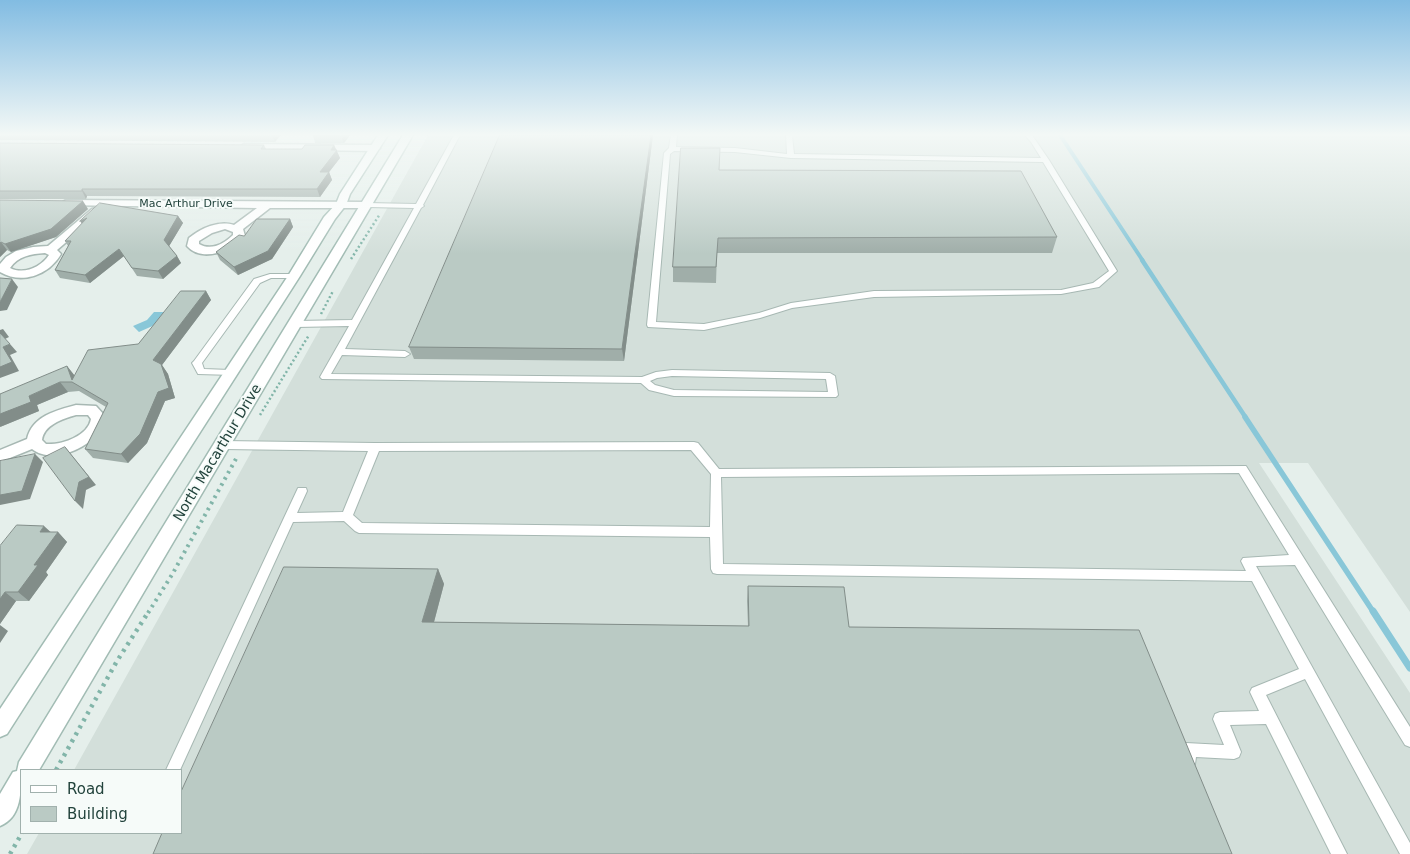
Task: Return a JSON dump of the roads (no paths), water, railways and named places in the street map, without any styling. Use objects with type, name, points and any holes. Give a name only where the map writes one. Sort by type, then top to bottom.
[{"type":"main road","points":[[0,727],[294,276],[330,217],[341,205],[345,194],[357,175]]},
{"type":"main road","name":"North Macarthur Drive","points":[[28,769],[385,175]]},
{"type":"main road","name":"Mac Arthur Drive","points":[[58,203],[367,205]]},
{"type":"main road","points":[[50,250],[104,203]]},
{"type":"main road","name":"Mac Arthur Drive","points":[[236,229],[268,204]]},
{"type":"main road","points":[[0,456],[34,442]]},
{"type":"main road","points":[[0,815],[20,782]]},
{"type":"lane","points":[[436,175],[325,377],[643,380],[656,375],[672,373],[830,376],[833,395],[674,393],[652,388],[643,380]]},
{"type":"lane","points":[[665,175],[650,325],[704,327],[792,306],[874,294],[1061,292],[1096,285],[1113,271],[1055,175]]},
{"type":"lane","points":[[367,205],[420,206]]},
{"type":"lane","points":[[230,373],[201,372],[197,363],[257,281],[270,276],[294,276]]},
{"type":"lane","points":[[296,324],[354,323]]},
{"type":"lane","points":[[338,352],[405,354]]},
{"type":"lane","points":[[223,445],[374,447],[694,446],[716,473],[717,570],[1255,576]]},
{"type":"lane","points":[[347,516],[374,447]]},
{"type":"lane","points":[[716,473],[1242,469],[1410,740]]},
{"type":"lane","points":[[172,769],[302,491]]},
{"type":"lane","points":[[290,518],[347,516],[359,528],[716,532]]},
{"type":"lane","points":[[1299,560],[1247,561],[1408,854]]},
{"type":"lane","points":[[1307,672],[1257,692],[1339,854]]},
{"type":"lane","points":[[1197,776],[1186,750],[1234,752],[1220,719],[1270,717]]},
{"type":"water","points":[[154,312],[167,312],[157,324],[139,332],[133,326],[147,320]]},
{"type":"waterway","points":[[1086,175],[1143,261]]},
{"type":"waterway","points":[[1142,260],[1246,418]]},
{"type":"waterway","points":[[1245,417],[1374,613]]},
{"type":"waterway","points":[[1373,611],[1410,668]]}]
